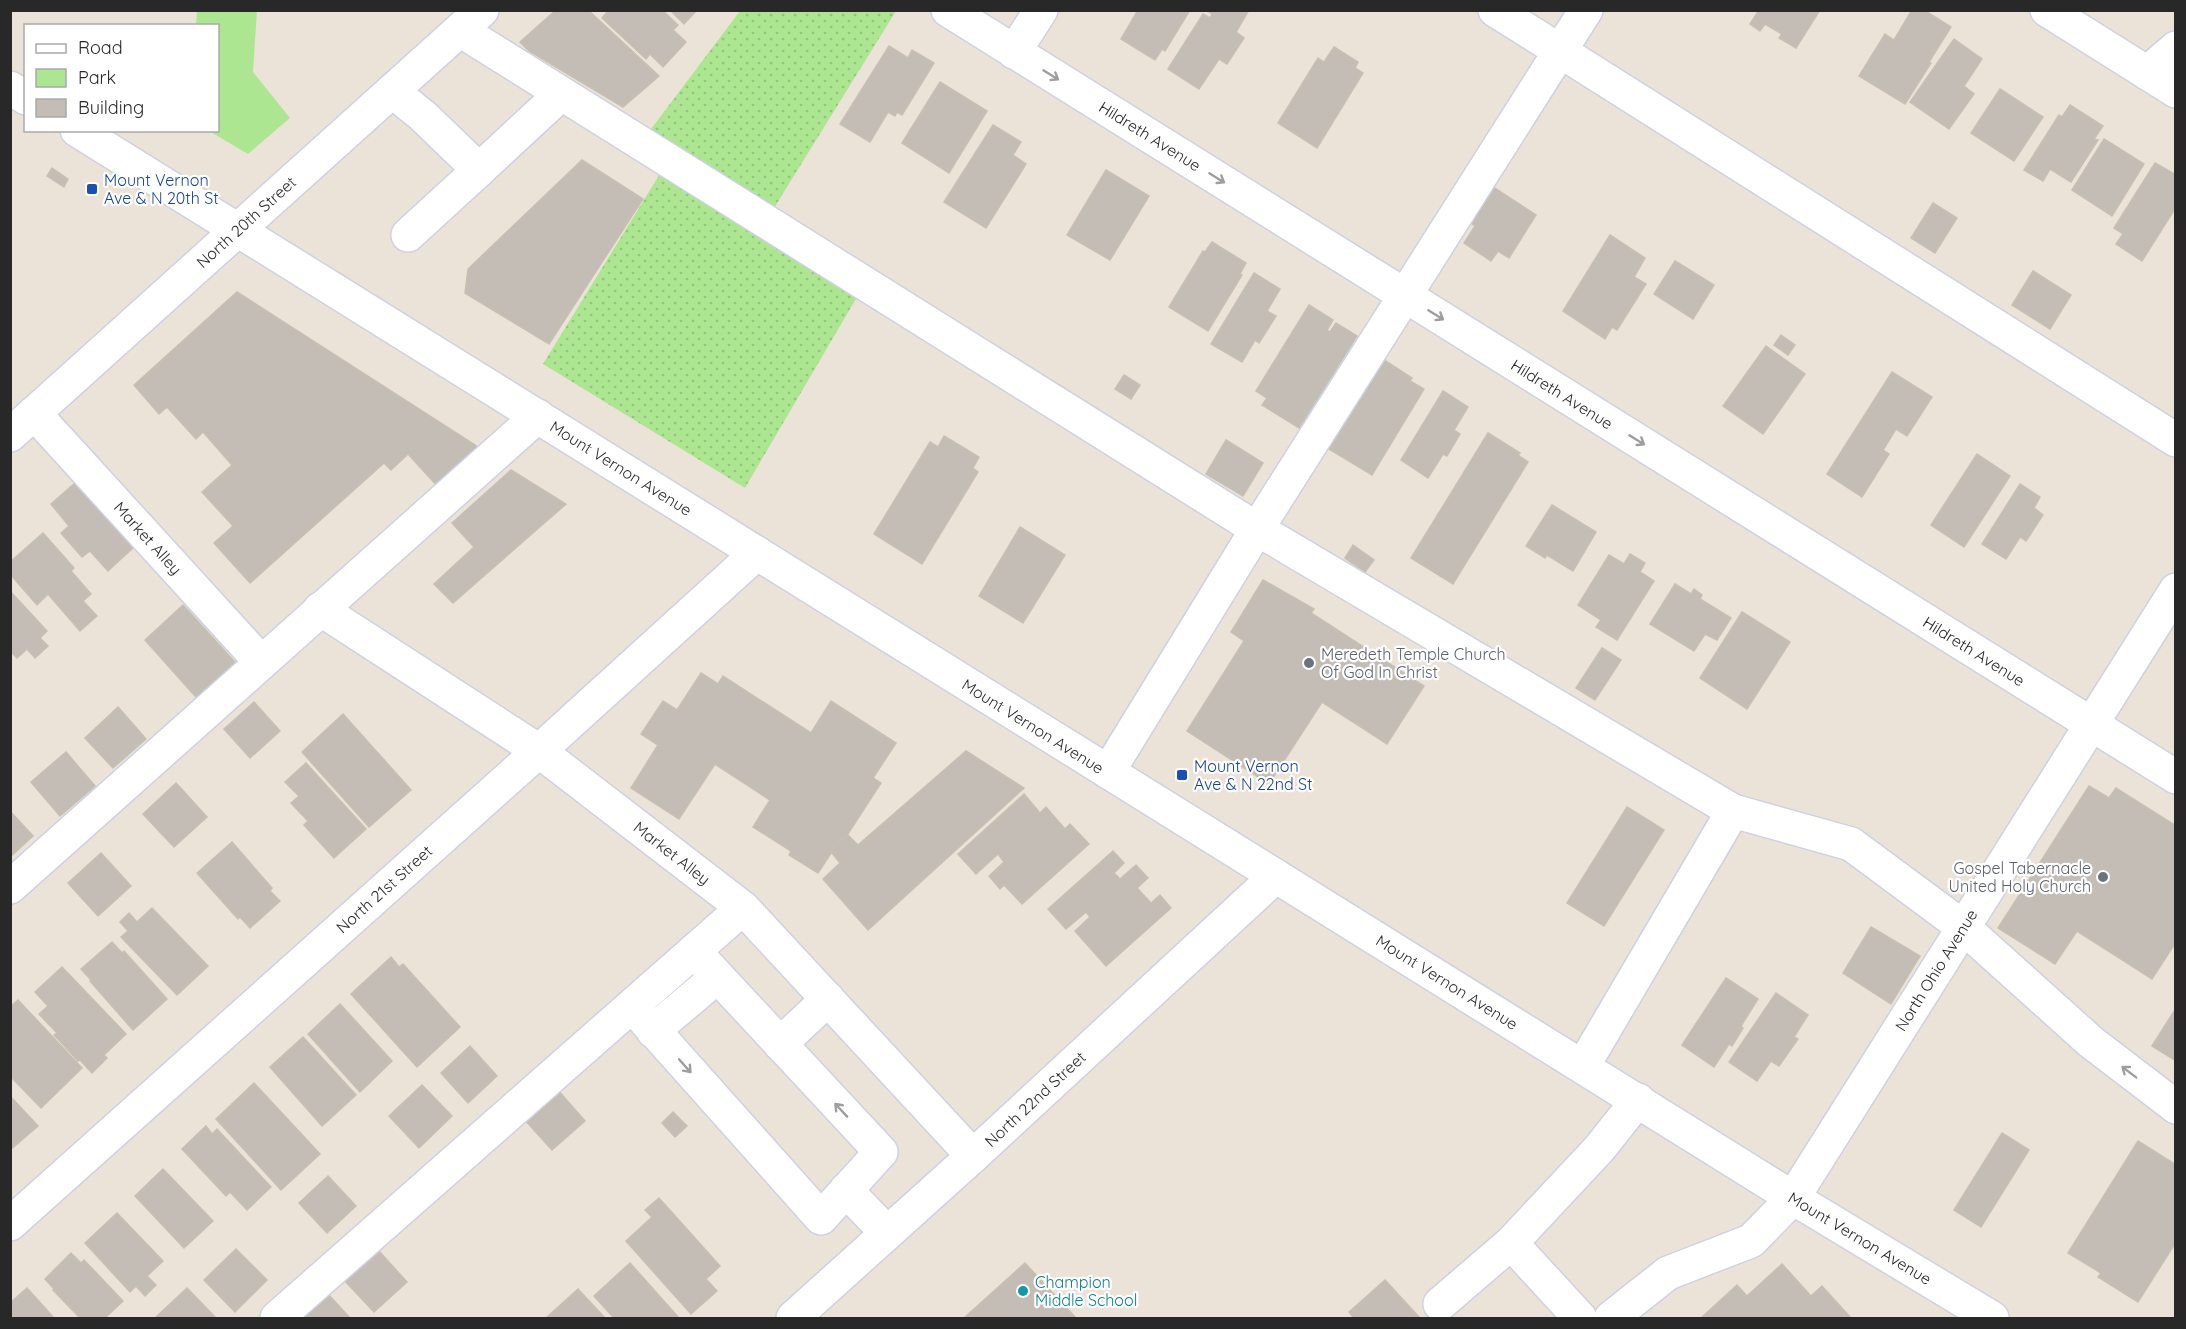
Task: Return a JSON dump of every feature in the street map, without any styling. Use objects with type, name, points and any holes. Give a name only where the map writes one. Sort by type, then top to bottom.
[{"type":"street","name":"Hildreth Avenue","points":[[948,10],[2175,777]]},
{"type":"street","points":[[1014,52],[1041,10]]},
{"type":"street","points":[[1495,10],[2175,440]]},
{"type":"street","points":[[1108,772],[1257,529],[1586,10]]},
{"type":"street","points":[[2048,10],[2175,91]]},
{"type":"street","points":[[471,20],[561,94],[1257,529],[1733,810],[1851,844],[1963,927],[2091,1042],[2175,1107]]},
{"type":"street","name":"North 20th Street","points":[[22,424],[471,20]]},
{"type":"street","points":[[2147,73],[2175,48]]},
{"type":"street","points":[[10,88],[24,97]]},
{"type":"street","points":[[392,91],[423,116],[479,170]]},
{"type":"street","points":[[408,235],[561,94]]},
{"type":"street","name":"Mount Vernon Avenue","points":[[80,132],[1638,1100],[1977,1315]]},
{"type":"street","points":[[10,887],[538,416]]},
{"type":"street","name":"Market Alley","points":[[22,424],[261,662]]},
{"type":"street","name":"North 21st Street","points":[[10,1224],[757,553]]},
{"type":"street","name":"North Ohio Avenue","points":[[1611,1318],[1668,1273],[1751,1241],[1794,1198],[2175,590]]},
{"type":"street","name":"Market Alley","points":[[321,609],[539,751],[743,908],[973,1156]]},
{"type":"street","points":[[1583,1066],[1733,810]]},
{"type":"street","name":"North 22nd Street","points":[[793,1318],[973,1156],[1276,876]]},
{"type":"street","points":[[277,1318],[743,908]]},
{"type":"street","points":[[632,1006],[821,1218],[881,1152],[694,951]]},
{"type":"street","points":[[653,1031],[717,976]]},
{"type":"street","points":[[780,1044],[828,999]]},
{"type":"street","points":[[1440,1304],[1511,1243],[1599,1149],[1638,1100]]},
{"type":"street","points":[[846,1190],[887,1233]]},
{"type":"street","points":[[1511,1243],[1580,1318]]},
{"type":"green space","points":[[197,11],[257,11],[253,72],[290,118],[248,154],[211,132],[219,132],[219,24],[196,24]]},
{"type":"green space","points":[[740,11],[896,11],[766,221],[867,280],[745,488],[543,364],[674,151],[648,133]]},
{"type":"building","points":[[556,10],[588,10],[659,76],[623,107],[529,51],[520,42]]},
{"type":"building","points":[[609,10],[662,10],[678,25],[673,30],[686,42],[663,67],[650,54],[646,59],[602,18]]},
{"type":"building","points":[[670,10],[697,10],[684,24]]},
{"type":"building","points":[[1138,10],[1190,10],[1165,51],[1162,49],[1155,60],[1121,39]]},
{"type":"building","points":[[1206,10],[1249,10],[1236,32],[1244,38],[1227,64],[1219,59],[1199,89],[1168,69],[1203,14],[1210,18],[1212,14]]},
{"type":"building","points":[[1759,10],[1820,10],[1796,48],[1779,38],[1782,34],[1765,24],[1760,31],[1750,24]]},
{"type":"building","points":[[1912,10],[1924,10],[1951,27],[1905,104],[1859,76],[1885,34],[1894,40]]},
{"type":"building","points":[[1954,39],[1982,59],[1964,86],[1974,94],[1949,129],[1910,102]]},
{"type":"building","points":[[889,46],[908,58],[912,50],[934,63],[902,115],[897,112],[895,116],[888,112],[870,142],[840,124]]},
{"type":"building","points":[[1334,47],[1358,62],[1355,68],[1363,73],[1317,148],[1278,123],[1318,58],[1324,62]]},
{"type":"building","points":[[940,82],[987,111],[949,173],[902,143]]},
{"type":"building","points":[[2000,89],[2043,117],[2014,161],[1971,133]]},
{"type":"building","points":[[2070,105],[2103,126],[2094,139],[2098,140],[2071,182],[2050,169],[2043,181],[2024,170],[2059,115],[2062,117]]},
{"type":"building","points":[[993,125],[1021,142],[1013,155],[1026,164],[986,228],[944,202]]},
{"type":"building","points":[[2104,139],[2144,164],[2112,216],[2072,190]]},
{"type":"building","points":[[582,160],[643,199],[549,344],[465,293],[468,269]]},
{"type":"building","points":[[2155,163],[2176,175],[2176,207],[2142,261],[2116,244],[2123,234],[2114,228]]},
{"type":"building","points":[[52,168],[68,179],[64,187],[47,176]]},
{"type":"building","points":[[1106,170],[1149,196],[1110,260],[1067,235]]},
{"type":"building","points":[[1493,187],[1536,215],[1509,258],[1498,251],[1491,261],[1464,243],[1475,226],[1471,223]]},
{"type":"building","points":[[1933,203],[1957,218],[1935,253],[1911,238]]},
{"type":"building","points":[[1610,235],[1645,258],[1634,277],[1646,284],[1617,330],[1612,327],[1605,339],[1563,311]]},
{"type":"building","points":[[1212,242],[1246,263],[1240,274],[1242,275],[1208,331],[1169,307],[1203,251],[1205,252]]},
{"type":"building","points":[[1675,261],[1714,285],[1693,319],[1654,294]]},
{"type":"building","points":[[2033,271],[2071,295],[2050,329],[2012,305]]},
{"type":"building","points":[[1254,273],[1280,289],[1267,311],[1276,316],[1259,343],[1255,340],[1242,362],[1211,344]]},
{"type":"building","points":[[237,292],[483,450],[440,489],[408,454],[391,470],[384,463],[250,583],[214,543],[233,526],[202,492],[232,465],[203,432],[196,439],[167,407],[159,414],[134,385]]},
{"type":"building","points":[[1309,305],[1333,320],[1327,330],[1330,332],[1336,323],[1357,336],[1299,428],[1262,405],[1267,398],[1256,391]]},
{"type":"building","points":[[1781,335],[1795,345],[1788,355],[1774,345]]},
{"type":"building","points":[[1766,346],[1805,374],[1763,434],[1723,406]]},
{"type":"building","points":[[1384,360],[1412,378],[1410,381],[1424,389],[1372,475],[1329,449]]},
{"type":"building","points":[[1892,372],[1932,397],[1907,436],[1896,429],[1883,450],[1889,454],[1862,497],[1827,474]]},
{"type":"building","points":[[1124,375],[1140,385],[1131,399],[1115,389]]},
{"type":"building","points":[[1443,391],[1468,407],[1454,430],[1460,434],[1447,456],[1443,454],[1428,478],[1401,460]]},
{"type":"building","points":[[1488,433],[1520,453],[1518,455],[1528,462],[1453,584],[1411,558]]},
{"type":"building","points":[[944,436],[979,457],[973,468],[978,472],[922,564],[874,534],[930,442],[938,447]]},
{"type":"building","points":[[1226,440],[1263,463],[1243,496],[1206,474]]},
{"type":"building","points":[[1977,454],[2010,476],[1964,547],[1931,525]]},
{"type":"building","points":[[511,470],[566,504],[453,603],[434,584],[474,547],[452,523]]},
{"type":"building","points":[[76,482],[134,547],[108,571],[90,551],[82,557],[61,533],[69,526],[51,504]]},
{"type":"building","points":[[2020,484],[2040,497],[2034,508],[2043,515],[2026,541],[2020,537],[2006,559],[1982,544]]},
{"type":"building","points":[[1552,505],[1596,532],[1573,571],[1547,555],[1545,558],[1526,546]]},
{"type":"building","points":[[1020,527],[1065,555],[1023,623],[979,596]]},
{"type":"building","points":[[43,533],[74,568],[71,571],[91,594],[83,601],[97,616],[80,631],[48,594],[37,605],[10,574],[10,562]]},
{"type":"building","points":[[1353,545],[1374,560],[1365,572],[1345,558]]},
{"type":"building","points":[[1630,554],[1645,563],[1640,572],[1654,581],[1617,640],[1596,627],[1601,620],[1578,605],[1609,555],[1624,564]]},
{"type":"building","name":"Meredeth Temple Church Of God In Christ","points":[[1263,580],[1314,609],[1311,613],[1424,686],[1387,744],[1322,702],[1269,784],[1187,731],[1244,641],[1231,632]]},
{"type":"building","points":[[1675,584],[1691,594],[1694,589],[1702,595],[1700,599],[1731,618],[1717,640],[1705,634],[1694,651],[1650,624]]},
{"type":"building","points":[[10,591],[47,631],[40,638],[48,646],[35,658],[27,649],[17,658],[10,651]]},
{"type":"building","points":[[183,605],[242,670],[203,705],[145,640]]},
{"type":"building","points":[[1742,612],[1790,642],[1747,709],[1700,678]]},
{"type":"building","points":[[1602,648],[1621,660],[1595,700],[1576,688]]},
{"type":"building","points":[[701,673],[718,684],[723,676],[811,733],[831,701],[896,743],[873,778],[881,783],[844,840],[841,838],[818,873],[789,855],[791,851],[753,827],[770,800],[715,764],[679,819],[631,788],[658,745],[641,734],[663,701],[677,710]]},
{"type":"building","points":[[254,702],[280,731],[250,758],[224,729]]},
{"type":"building","points":[[118,707],[146,739],[113,768],[85,738]]},
{"type":"building","points":[[343,714],[411,790],[369,827],[302,752]]},
{"type":"building","points":[[966,751],[1024,788],[868,930],[823,879],[840,863],[831,852],[841,838],[844,840],[847,834],[858,845]]},
{"type":"building","points":[[66,752],[95,786],[60,816],[31,782]]},
{"type":"building","points":[[306,763],[366,829],[334,858],[304,825],[308,821],[291,803],[299,796],[285,782]]},
{"type":"building","points":[[176,783],[207,817],[174,847],[143,814]]},
{"type":"building","name":"Gospel Tabernacle United Holy Church","points":[[2089,786],[2109,798],[2116,788],[2176,826],[2176,942],[2152,979],[2077,931],[2055,964],[1998,928]]},
{"type":"building","points":[[1024,794],[1040,813],[1046,807],[1065,829],[1070,824],[1089,844],[1022,904],[1004,885],[1000,889],[989,876],[1004,862],[998,854],[976,874],[958,854]]},
{"type":"building","points":[[1627,807],[1664,830],[1604,926],[1567,903]]},
{"type":"building","points":[[10,811],[33,836],[10,857]]},
{"type":"building","points":[[232,842],[272,888],[270,891],[280,901],[250,928],[240,917],[238,919],[197,873]]},
{"type":"building","points":[[1113,851],[1124,863],[1114,873],[1120,879],[1136,865],[1148,878],[1137,888],[1151,903],[1160,895],[1171,908],[1106,966],[1075,931],[1090,917],[1086,912],[1066,929],[1048,909]]},
{"type":"building","points":[[101,853],[131,886],[98,916],[68,883]]},
{"type":"building","points":[[152,908],[208,966],[177,995],[121,937],[128,931],[120,922],[129,913],[137,922]]},
{"type":"building","points":[[1871,927],[1920,956],[1891,1004],[1843,973]]},
{"type":"building","points":[[112,942],[122,953],[124,951],[167,999],[133,1030],[81,969]]},
{"type":"building","points":[[391,957],[399,967],[403,964],[460,1027],[417,1067],[351,994]]},
{"type":"building","points":[[62,967],[126,1034],[104,1055],[107,1058],[92,1073],[54,1035],[57,1033],[39,1014],[48,1006],[35,992]]},
{"type":"building","points":[[1726,978],[1758,999],[1741,1026],[1743,1028],[1732,1046],[1729,1044],[1714,1067],[1682,1045]]},
{"type":"building","points":[[1776,993],[1808,1015],[1794,1037],[1798,1039],[1779,1066],[1771,1061],[1757,1081],[1729,1062]]},
{"type":"building","points":[[18,1000],[82,1068],[41,1108],[10,1076],[10,1007]]},
{"type":"building","points":[[340,1004],[392,1061],[360,1092],[308,1034]]},
{"type":"building","points":[[2176,1008],[2176,1061],[2152,1046]]},
{"type":"building","points":[[303,1037],[356,1095],[322,1126],[270,1067]]},
{"type":"building","points":[[470,1046],[497,1076],[468,1103],[441,1073]]},
{"type":"building","points":[[254,1083],[320,1154],[281,1190],[216,1119]]},
{"type":"building","points":[[422,1085],[452,1116],[419,1148],[389,1116]]},
{"type":"building","points":[[557,1089],[585,1121],[552,1150],[524,1119]]},
{"type":"building","points":[[10,1096],[38,1126],[10,1150]]},
{"type":"building","points":[[673,1112],[687,1126],[675,1137],[662,1123]]},
{"type":"building","points":[[206,1126],[212,1134],[217,1129],[271,1187],[247,1210],[230,1192],[226,1196],[182,1149]]},
{"type":"building","points":[[2002,1133],[2029,1150],[1981,1227],[1954,1210]]},
{"type":"building","points":[[2138,1141],[2176,1165],[2176,1242],[2138,1302],[2098,1277],[2101,1273],[2068,1253]]},
{"type":"building","points":[[163,1169],[213,1221],[184,1248],[135,1196]]},
{"type":"building","points":[[328,1176],[356,1206],[327,1233],[299,1203]]},
{"type":"building","points":[[659,1198],[720,1266],[706,1279],[717,1291],[691,1314],[626,1241],[652,1217],[645,1210]]},
{"type":"building","points":[[117,1213],[163,1261],[147,1276],[156,1285],[145,1296],[136,1286],[130,1292],[85,1243]]},
{"type":"building","points":[[236,1249],[267,1280],[235,1312],[204,1280]]},
{"type":"building","points":[[378,1250],[407,1282],[374,1312],[344,1280]]},
{"type":"building","points":[[71,1253],[81,1263],[84,1260],[123,1301],[105,1318],[80,1318],[45,1279]]},
{"type":"building","points":[[630,1263],[679,1318],[614,1318],[594,1296]]},
{"type":"building","name":"Champion Middle School","points":[[1025,1263],[1076,1318],[964,1318]]},
{"type":"building","points":[[1782,1264],[1811,1296],[1822,1286],[1851,1318],[1701,1318],[1737,1285],[1747,1296]]},
{"type":"building","points":[[1385,1280],[1420,1318],[1354,1318],[1349,1312]]},
{"type":"building","points":[[27,1288],[54,1318],[13,1318],[10,1316],[10,1303]]},
{"type":"building","points":[[187,1288],[216,1318],[155,1318]]},
{"type":"building","points":[[578,1289],[605,1318],[546,1318]]},
{"type":"building","points":[[328,1294],[350,1318],[301,1318]]},
{"type":"place","name":"Mount Vernon Ave & N 20th St","points":[[92,189]]},
{"type":"place","name":"Meredeth Temple Church Of God In Christ","points":[[1309,663]]},
{"type":"place","name":"Mount Vernon Ave & N 22nd St","points":[[1182,775]]},
{"type":"place","name":"Gospel Tabernacle United Holy Church","points":[[2103,877]]},
{"type":"place","name":"Champion Middle School","points":[[1023,1291]]}]
